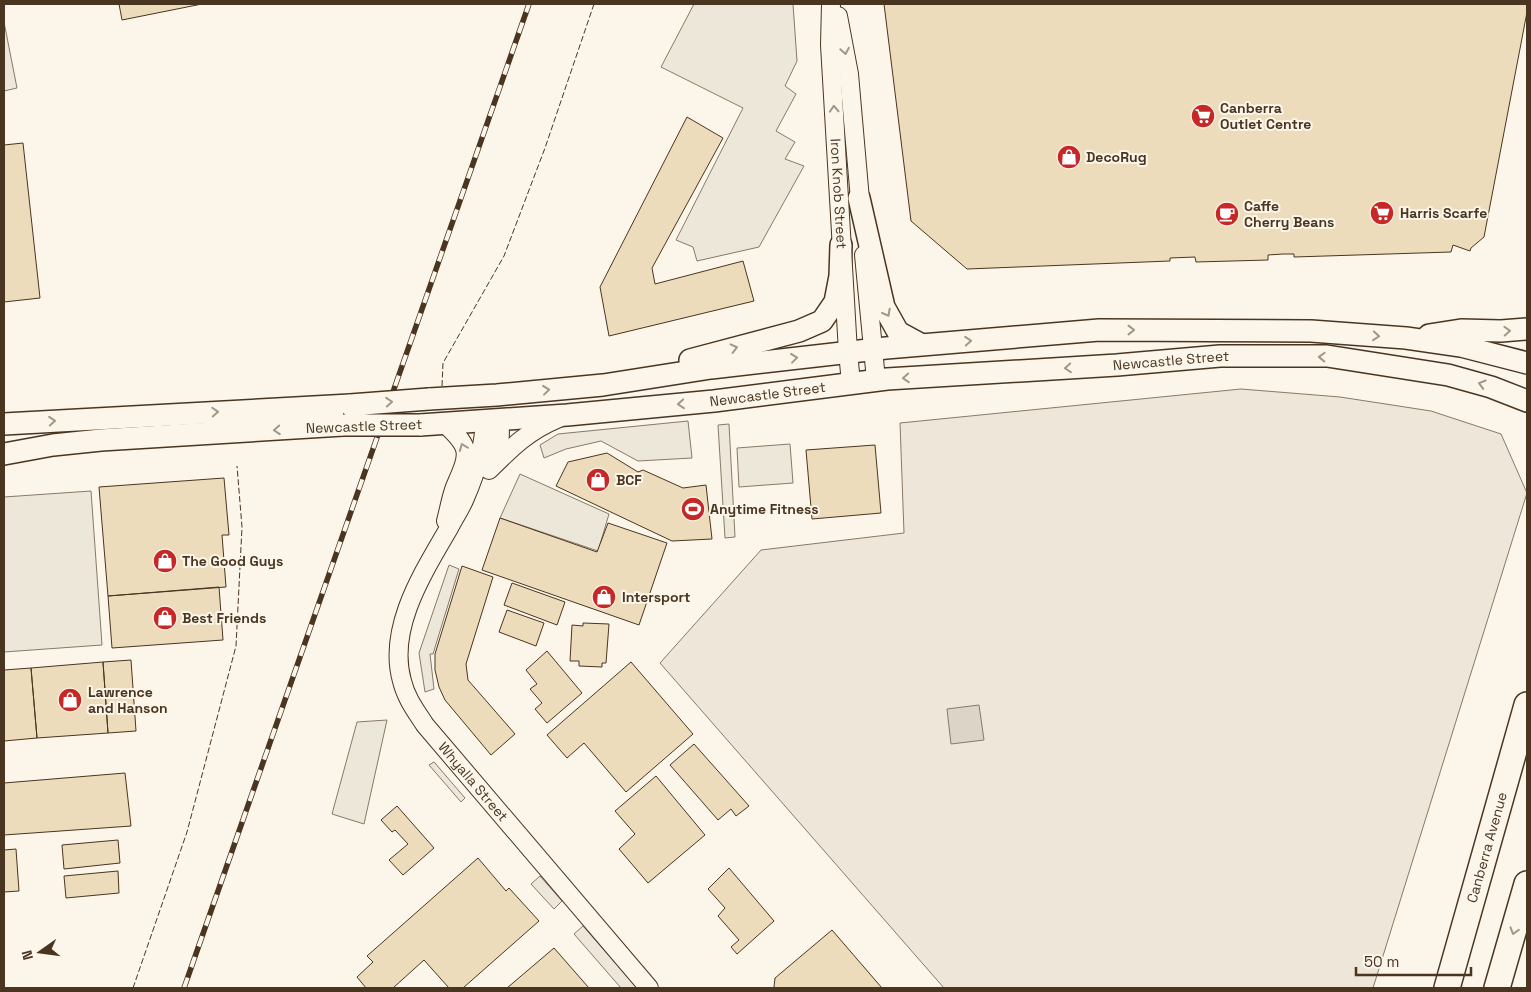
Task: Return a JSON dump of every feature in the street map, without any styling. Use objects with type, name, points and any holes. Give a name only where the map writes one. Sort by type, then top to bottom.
[{"type":"highway","name":"Canberra Avenue","points":[[1447,988],[1527,705]]},
{"type":"highway","points":[[1498,988],[1527,884]]},
{"type":"main road","points":[[859,198],[884,307],[898,332],[920,344]]},
{"type":"main road","points":[[603,385],[700,357],[799,332],[822,321],[835,302],[840,276],[841,245]]},
{"type":"main road","points":[[1406,338],[1461,330],[1501,331],[1527,329]]},
{"type":"main road","name":"Newcastle Street","points":[[4,424],[491,396],[603,385],[711,368],[873,349],[1099,330],[1311,331],[1406,338],[1461,346],[1527,363]]},
{"type":"main road","name":"Newcastle Street","points":[[4,454],[53,445],[101,440],[343,425],[420,425],[567,415],[714,401],[876,380],[1220,356],[1327,356],[1448,374],[1491,387],[1527,401]]},
{"type":"main road","name":"Whyalla Street","points":[[491,396],[492,420]]},
{"type":"street","name":"Iron Knob Street","points":[[833,4],[849,74],[876,380]]},
{"type":"street","name":"Iron Knob Street","points":[[833,4],[830,45],[851,383]]},
{"type":"street","name":"Whyalla Street","points":[[567,415],[530,432],[489,470],[465,499],[440,543],[409,606],[401,633],[399,666],[408,698],[426,725],[649,988]]},
{"type":"street","name":"Whyalla Street","points":[[489,470],[499,447],[501,437],[492,420]]},
{"type":"street","name":"Whyalla Street","points":[[465,499],[492,420]]},
{"type":"street","name":"Whyalla Street","points":[[440,543],[454,488],[463,469],[466,456],[465,447],[461,440],[444,423]]},
{"type":"shaded area","points":[[694,4],[793,4],[797,61],[785,86],[796,94],[776,131],[795,142],[785,159],[804,166],[759,247],[697,261],[693,247],[676,240],[743,108],[661,67]]},
{"type":"shaded area","points":[[4,22],[17,88],[4,91]]},
{"type":"shaded area","points":[[1241,389],[1340,397],[1431,411],[1501,434],[1527,493],[1373,988],[944,988],[660,663],[761,550],[904,533],[900,423]]},
{"type":"shaded area","points":[[688,421],[692,458],[638,461],[601,441],[566,449],[544,458],[540,445],[558,434]]},
{"type":"shaded area","points":[[729,424],[735,537],[725,538],[718,425]]},
{"type":"shaded area","points":[[790,444],[793,483],[739,487],[737,448]]},
{"type":"shaded area","points":[[520,474],[609,514],[598,551],[500,518]]},
{"type":"shaded area","points":[[91,491],[102,645],[4,652],[4,497]]},
{"type":"shaded area","points":[[449,565],[459,569],[433,654],[430,654],[434,689],[425,692],[419,653]]},
{"type":"shaded area","points":[[979,705],[984,740],[951,744],[947,709]]},
{"type":"shaded area","points":[[387,720],[364,824],[332,814],[357,722]]},
{"type":"shaded area","points":[[434,762],[465,798],[461,802],[429,765]]},
{"type":"shaded area","points":[[540,876],[562,901],[554,909],[531,884]]},
{"type":"shaded area","points":[[583,926],[637,988],[621,988],[574,934]]},
{"type":"building","points":[[119,4],[202,4],[122,20]]},
{"type":"building","name":"Canberra Outlet Centre","points":[[884,4],[1527,4],[1484,237],[1470,251],[1453,245],[1451,252],[1294,257],[1294,254],[1283,254],[1268,255],[1268,260],[1196,262],[1195,257],[1170,258],[1170,261],[967,269],[911,221]]},
{"type":"building","points":[[687,117],[723,138],[652,268],[655,284],[743,261],[754,301],[609,336],[600,287]]},
{"type":"building","points":[[23,143],[40,298],[4,302],[4,145]]},
{"type":"building","points":[[875,445],[881,513],[812,519],[806,450]]},
{"type":"building","points":[[607,453],[638,472],[643,470],[683,488],[706,485],[712,539],[672,541],[556,486],[568,462]]},
{"type":"building","name":"The Good Guys","points":[[224,478],[229,535],[222,535],[226,587],[108,596],[99,487]]},
{"type":"building","name":"Intersport","points":[[500,518],[597,552],[608,523],[667,543],[639,625],[482,570]]},
{"type":"building","points":[[462,566],[493,577],[466,664],[468,680],[515,734],[491,755],[445,700],[439,687],[435,670],[435,654]]},
{"type":"building","points":[[512,583],[565,602],[557,625],[504,605]]},
{"type":"building","name":"Best Friends","points":[[219,587],[223,640],[112,648],[108,596]]},
{"type":"building","points":[[507,610],[544,623],[536,646],[499,632]]},
{"type":"building","points":[[583,623],[609,624],[606,663],[602,663],[602,667],[579,666],[579,661],[570,661],[572,625],[583,626]]},
{"type":"building","points":[[547,651],[582,693],[547,723],[535,709],[542,703],[530,689],[537,684],[526,670]]},
{"type":"building","points":[[131,660],[136,731],[108,733],[103,662]]},
{"type":"building","name":"Lawrence and Hanson","points":[[103,662],[108,733],[37,738],[31,668]]},
{"type":"building","points":[[631,662],[693,734],[626,792],[584,743],[567,758],[547,735]]},
{"type":"building","points":[[31,668],[37,738],[4,741],[4,670]]},
{"type":"building","points":[[694,744],[749,806],[736,816],[731,809],[718,820],[670,765]]},
{"type":"building","points":[[125,773],[131,826],[4,835],[4,783]]},
{"type":"building","points":[[656,776],[705,835],[648,883],[619,849],[635,834],[615,811]]},
{"type":"building","points":[[397,806],[434,848],[403,875],[389,860],[408,844],[395,830],[392,832],[381,820]]},
{"type":"building","points":[[118,840],[120,863],[64,869],[62,845]]},
{"type":"building","points":[[16,849],[19,891],[4,892],[4,850]]},
{"type":"building","points":[[478,858],[506,891],[509,888],[539,921],[463,988],[449,988],[424,960],[393,988],[366,988],[357,977],[373,962],[367,956]]},
{"type":"building","points":[[729,868],[774,921],[737,954],[731,947],[739,940],[718,916],[725,908],[708,889]]},
{"type":"building","points":[[118,871],[119,893],[66,898],[64,876]]},
{"type":"building","points":[[832,930],[882,988],[774,987],[775,978]]},
{"type":"building","points":[[554,948],[589,988],[507,988]]},
{"type":"railway","points":[[184,988],[529,4]]},
{"type":"fence","points":[[442,386],[443,363],[504,256],[545,148],[594,4]]},
{"type":"fence","points":[[133,988],[187,832],[236,646],[242,527],[237,466]]},
{"type":"place","name":"Canberra Outlet Centre","points":[[1203,116]]},
{"type":"place","name":"DecoRug","points":[[1069,157]]},
{"type":"place","name":"Harris Scarfe","points":[[1382,213]]},
{"type":"place","name":"Caffe Cherry Beans","points":[[1227,214]]},
{"type":"place","name":"BCF","points":[[598,480]]},
{"type":"place","name":"Anytime Fitness","points":[[693,509]]},
{"type":"place","name":"The Good Guys","points":[[165,561]]},
{"type":"place","name":"Intersport","points":[[604,597]]},
{"type":"place","name":"Best Friends","points":[[165,618]]},
{"type":"place","name":"Lawrence and Hanson","points":[[70,700]]}]
